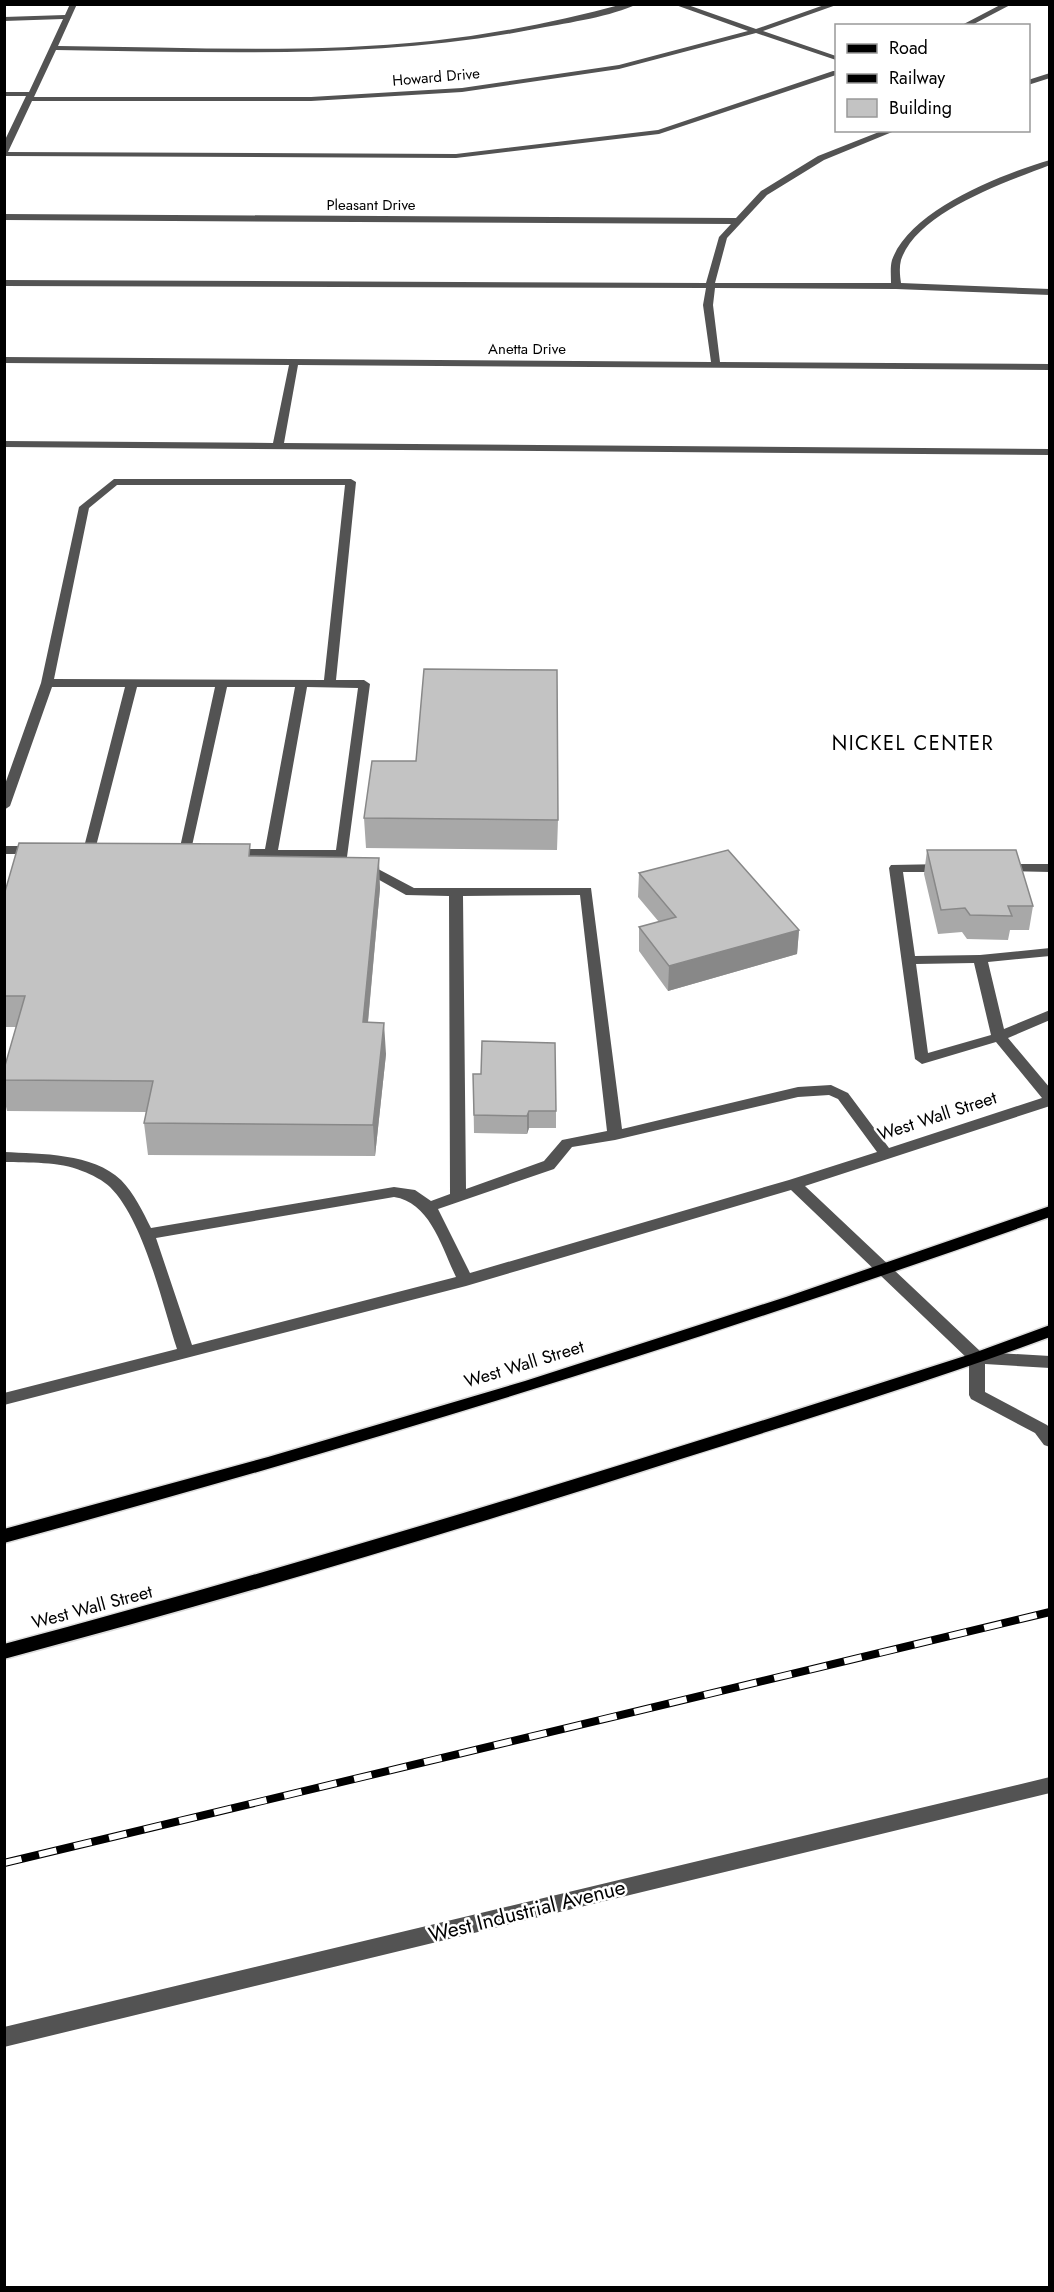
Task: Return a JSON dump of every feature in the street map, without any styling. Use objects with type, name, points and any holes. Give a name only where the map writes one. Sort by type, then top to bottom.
[{"type":"main road","name":"West Wall Street","points":[[4,1536],[325,1447],[697,1333],[885,1271],[1050,1211]]},
{"type":"main road","name":"West Wall Street","points":[[4,1652],[140,1616],[527,1503],[977,1358],[1050,1331]]},
{"type":"street","points":[[74,4],[5,149],[456,156],[659,132],[835,74]]},
{"type":"street","points":[[54,48],[291,50],[404,46],[508,34],[634,4]]},
{"type":"street","points":[[676,4],[835,57]]},
{"type":"street","name":"Howard Drive","points":[[4,94],[311,99],[462,90],[619,67],[756,31],[836,4]]},
{"type":"street","points":[[967,24],[1009,4]]},
{"type":"street","points":[[4,19],[68,17]]},
{"type":"street","points":[[1030,83],[1050,75]]},
{"type":"street","points":[[717,365],[713,357],[708,305],[723,237],[764,193],[821,158],[888,132]]},
{"type":"street","points":[[896,286],[896,261],[904,243],[921,226],[975,194],[1050,162]]},
{"type":"street","name":"Pleasant Drive","points":[[4,217],[738,221]]},
{"type":"street","points":[[4,283],[896,286],[1050,292]]},
{"type":"street","name":"Anetta Drive","points":[[4,360],[1050,367]]},
{"type":"street","points":[[278,446],[294,362]]},
{"type":"street","points":[[4,444],[1050,452]]},
{"type":"street","points":[[4,806],[47,683],[84,507],[114,482],[351,482],[330,684]]},
{"type":"street","points":[[47,683],[364,684],[342,854]]},
{"type":"street","points":[[89,851],[132,683]]},
{"type":"street","points":[[185,852],[222,684]]},
{"type":"street","points":[[271,853],[302,684]]},
{"type":"street","points":[[4,850],[47,850]]},
{"type":"street","points":[[217,853],[342,854],[411,892],[586,891],[615,1136]]},
{"type":"street","points":[[955,868],[896,868],[922,1059],[999,1037],[1050,1014]]},
{"type":"street","points":[[990,868],[1050,868]]},
{"type":"street","points":[[456,892],[458,1197]]},
{"type":"street","points":[[909,960],[980,959],[1050,952]]},
{"type":"street","points":[[980,959],[999,1037],[1050,1100]]},
{"type":"street","points":[[429,1207],[549,1164],[567,1143],[615,1136],[798,1092],[831,1090],[843,1096],[886,1154]]},
{"type":"street","name":"West Wall Street","points":[[4,1399],[466,1280],[795,1184],[1050,1100]]},
{"type":"street","points":[[4,1157],[53,1159],[86,1166],[115,1183],[146,1234],[186,1352]]},
{"type":"street","points":[[795,1184],[977,1358],[1050,1362]]},
{"type":"street","points":[[146,1234],[394,1192],[410,1194],[429,1207],[466,1280]]},
{"type":"street","points":[[977,1358],[977,1395],[1041,1429],[1050,1441]]},
{"type":"street","name":"West Industrial Avenue","points":[[4,2037],[1050,1785]]},
{"type":"building","points":[[424,669],[557,670],[558,820],[364,818],[372,761],[416,761]]},
{"type":"building","points":[[19,843],[250,844],[249,856],[379,858],[363,1022],[384,1023],[373,1125],[144,1123],[153,1081],[4,1080],[4,1069],[25,996],[4,996],[4,895]]},
{"type":"building","points":[[728,850],[799,930],[669,966],[639,927],[676,917],[639,873]]},
{"type":"building","points":[[927,850],[1016,850],[1033,906],[1008,906],[1012,916],[970,915],[965,908],[941,910]]},
{"type":"building","points":[[482,1041],[555,1043],[556,1111],[529,1111],[527,1116],[474,1115],[473,1074],[481,1074]]},
{"type":"railway","points":[[4,1863],[1050,1612]]},
{"type":"district","name":"NICKEL CENTER","points":[[913,743]]}]
